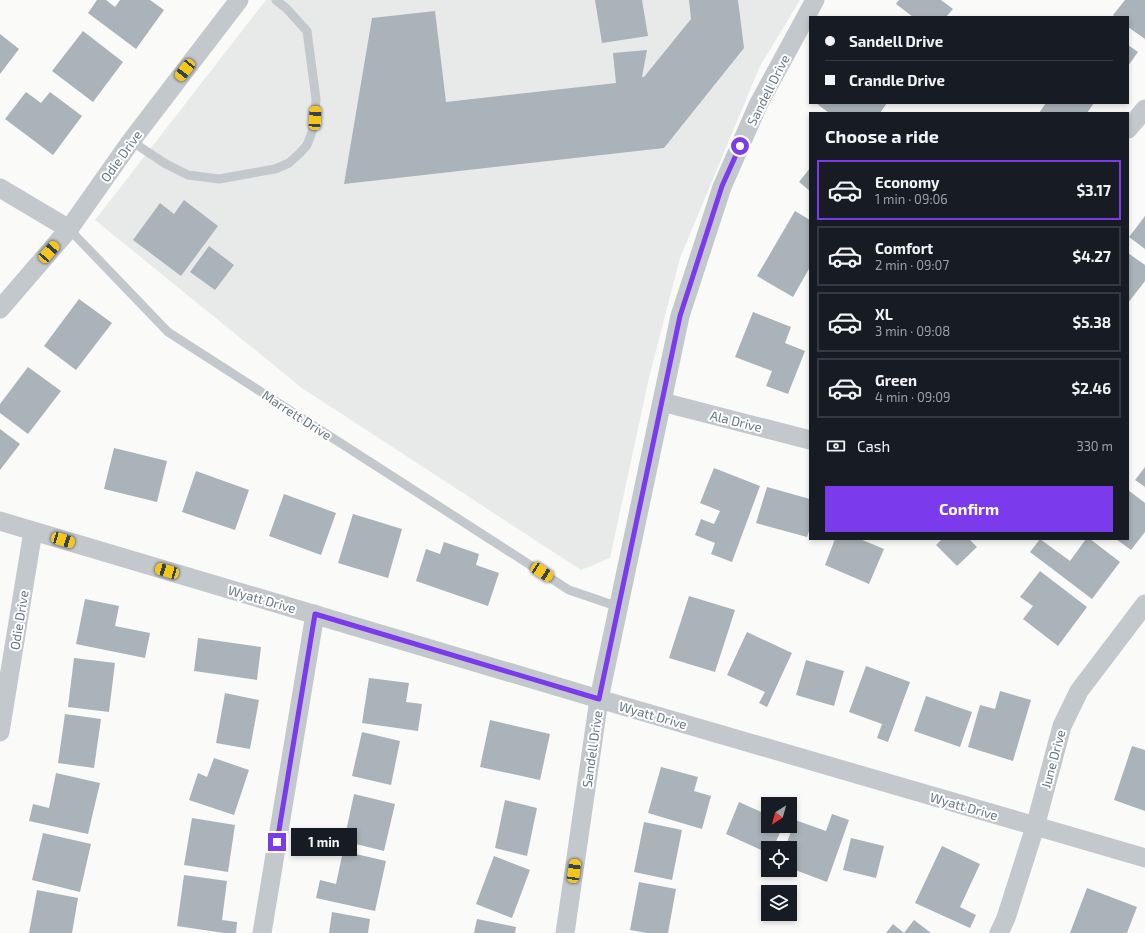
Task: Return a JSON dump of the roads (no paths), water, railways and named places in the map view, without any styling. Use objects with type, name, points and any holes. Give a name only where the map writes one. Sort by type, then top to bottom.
[{"type":"street","name":"Odie Drive","points":[[0,309],[69,229],[131,141],[239,0]]},
{"type":"street","name":"Sandell Drive","points":[[565,933],[599,699],[680,316],[722,186],[758,105],[815,0]]},
{"type":"street","points":[[1129,128],[1145,108]]},
{"type":"street","name":"Marrett Drive","points":[[0,188],[69,229]]},
{"type":"street","name":"Ala Drive","points":[[662,402],[809,440]]},
{"type":"street","name":"Wyatt Drive","points":[[0,521],[599,699],[1145,858]]},
{"type":"street","name":"Odie Drive","points":[[0,732],[33,531]]},
{"type":"street","name":"June Drive","points":[[999,933],[1006,918],[1035,827],[1062,726],[1079,691],[1145,604]]},
{"type":"street","points":[[262,933],[315,614]]},
{"type":"lane","points":[[131,141],[166,164],[188,175],[218,179],[275,169],[289,163],[300,153],[307,145],[312,132],[316,112],[316,99],[307,31],[287,9],[276,0]]},
{"type":"lane","name":"Marrett Drive","points":[[69,229],[168,332],[569,590],[619,607]]}]
